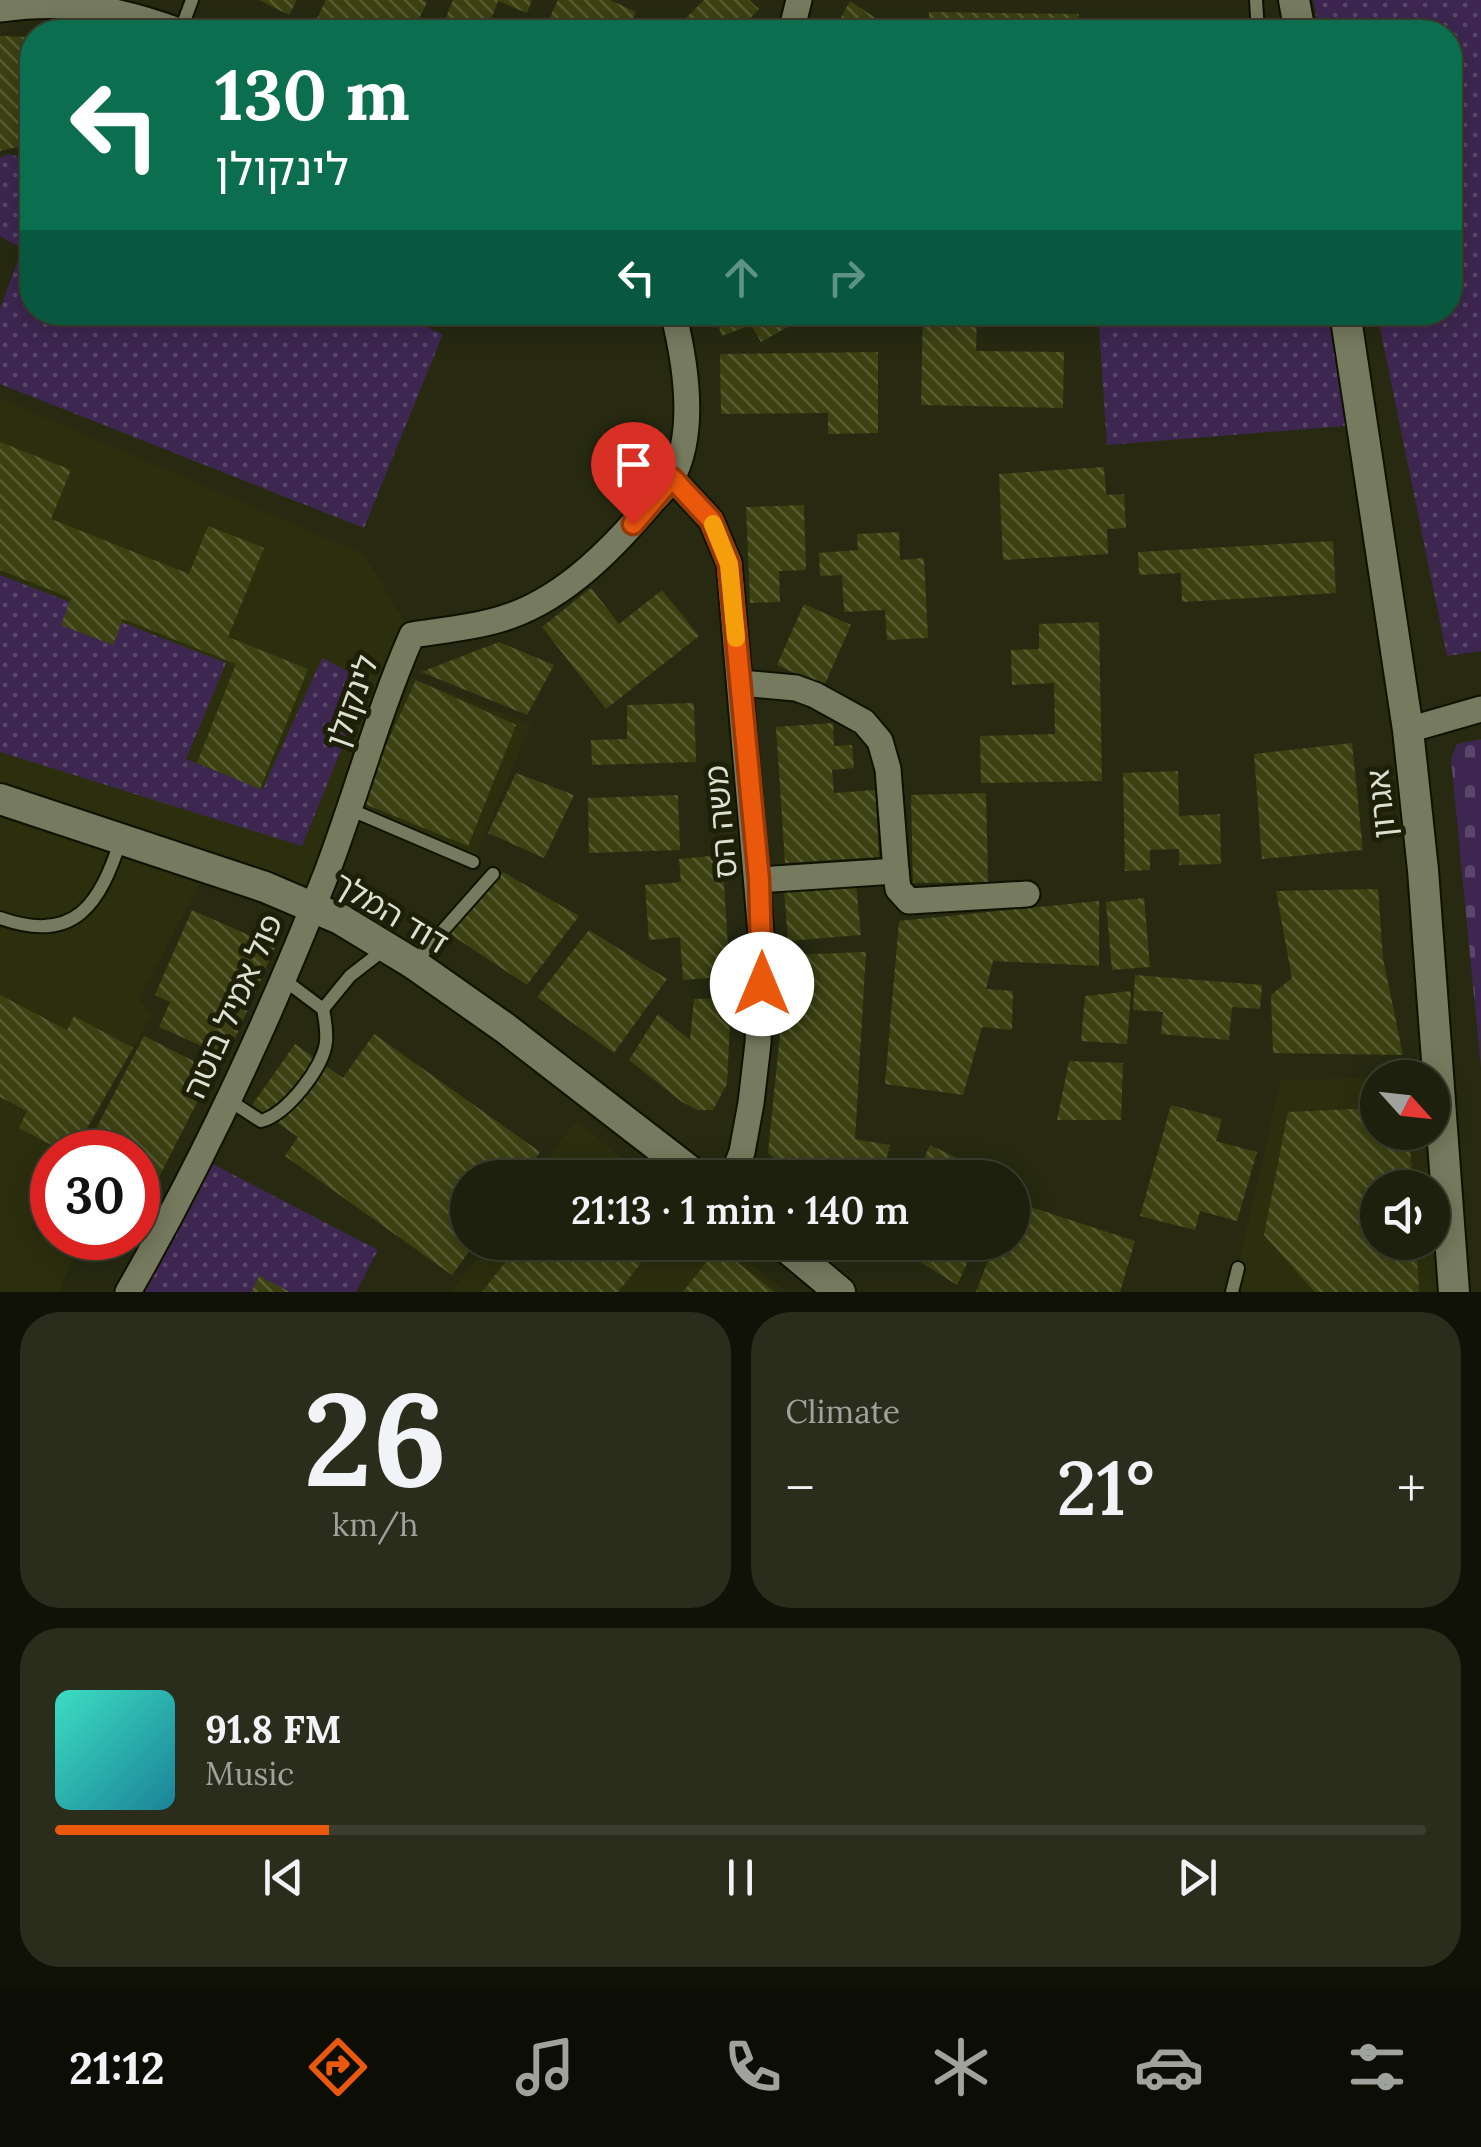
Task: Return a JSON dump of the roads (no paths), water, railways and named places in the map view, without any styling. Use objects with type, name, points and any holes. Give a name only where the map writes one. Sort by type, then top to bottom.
[{"type":"street","points":[[0,8],[50,1],[96,5],[143,20]]},
{"type":"street","name":"לינקולן","points":[[313,906],[412,635],[513,616],[557,590],[614,547],[672,478],[682,442],[686,402],[683,353],[675,325]]},
{"type":"street","name":"אגרון","points":[[1347,325],[1408,730],[1423,870],[1454,1292]]},
{"type":"street","name":"משה הס","points":[[672,478],[711,520],[723,542],[729,564],[741,684],[762,945],[758,1044],[747,1130],[738,1160]]},
{"type":"street","points":[[741,684],[796,688],[864,722],[880,741],[888,769],[898,889],[909,901],[1027,894]]},
{"type":"street","points":[[1408,730],[1481,708]]},
{"type":"street","name":"דוד המלך","points":[[0,799],[313,906],[388,946],[504,1028],[676,1160]]},
{"type":"street","points":[[759,880],[896,870]]},
{"type":"street","name":"פול אמיל בוטה","points":[[128,1292],[227,1100],[313,906]]},
{"type":"street","points":[[802,1260],[840,1292]]},
{"type":"lane","points":[[349,809],[473,862]]},
{"type":"lane","points":[[0,918],[43,927],[64,924],[81,915],[104,887],[121,839]]},
{"type":"lane","points":[[414,964],[492,874]]},
{"type":"lane","points":[[227,1100],[261,1121],[282,1112],[320,1062],[326,1044],[323,1008],[350,976],[388,946]]},
{"type":"lane","points":[[282,979],[323,1008]]},
{"type":"lane","points":[[1232,1292],[1238,1268]]}]
